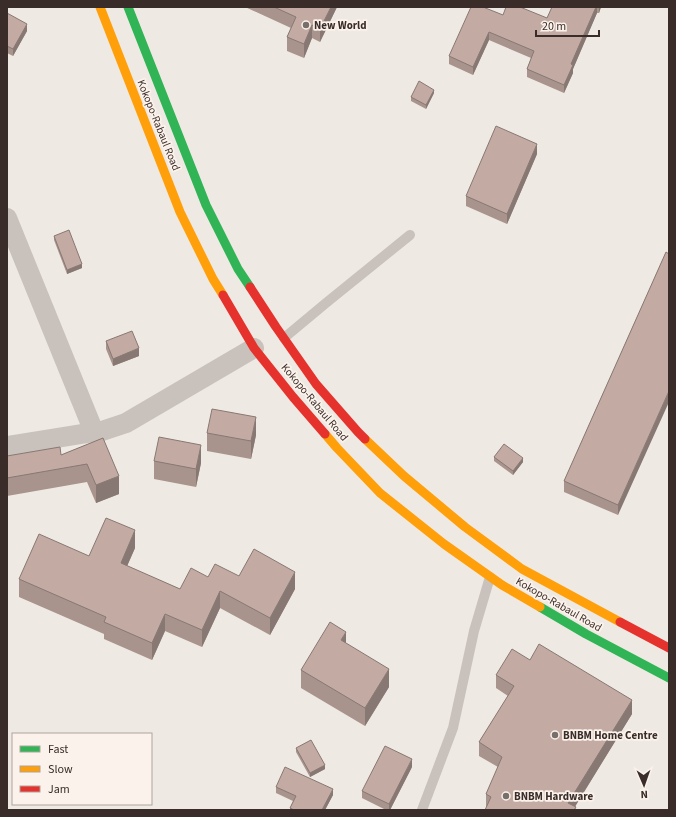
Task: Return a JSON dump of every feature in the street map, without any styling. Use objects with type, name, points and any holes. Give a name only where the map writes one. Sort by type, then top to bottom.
[{"type":"main road","name":"Kokopo-Rabaul Road","points":[[100,7],[180,212],[213,279],[254,348],[293,397],[380,493],[444,544],[502,585],[586,634],[669,678]]},
{"type":"main road","name":"Kokopo-Rabaul Road","points":[[128,7],[206,205],[238,269],[316,384],[358,432],[404,476],[465,527],[522,569],[669,648]]},
{"type":"street","points":[[7,218],[94,432]]},
{"type":"street","points":[[7,446],[102,431],[126,423],[254,348]]},
{"type":"lane","points":[[284,338],[410,234]]},
{"type":"lane","points":[[422,810],[453,728],[474,631],[490,577]]},
{"type":"building","points":[[274,7],[331,7],[320,29],[312,25],[304,44],[287,37],[296,17]]},
{"type":"building","points":[[471,7],[483,7],[503,15],[506,7],[520,7],[547,18],[552,7],[596,7],[571,64],[573,65],[564,85],[527,69],[534,51],[489,32],[473,67],[449,56]]},
{"type":"building","points":[[7,13],[27,24],[13,49],[7,46]]},
{"type":"building","points":[[419,81],[434,90],[426,105],[411,97]]},
{"type":"building","points":[[496,126],[537,144],[507,214],[466,196]]},
{"type":"building","points":[[69,230],[82,264],[67,270],[54,236]]},
{"type":"building","points":[[666,252],[669,254],[669,391],[618,505],[564,481]]},
{"type":"building","points":[[132,331],[139,348],[113,359],[106,341]]},
{"type":"building","points":[[212,409],[256,417],[251,441],[207,433]]},
{"type":"building","points":[[159,437],[201,445],[196,469],[154,461]]},
{"type":"building","points":[[103,438],[119,476],[96,485],[87,464],[7,478],[7,456],[60,447],[61,455]]},
{"type":"building","points":[[504,444],[523,458],[513,471],[494,457]]},
{"type":"building","points":[[106,518],[135,530],[121,563],[180,589],[191,568],[208,577],[215,564],[239,576],[254,549],[295,572],[270,618],[220,591],[202,630],[165,614],[152,643],[104,622],[106,617],[19,579],[39,534],[89,556]]},
{"type":"building","points":[[330,622],[346,632],[341,640],[389,669],[365,708],[301,670]]},
{"type":"building","name":"BNBM Home Centre","points":[[539,644],[632,700],[568,803],[576,807],[574,810],[485,810],[491,797],[486,794],[502,757],[479,742],[514,686],[496,675],[512,649],[530,660]]},
{"type":"building","points":[[311,740],[325,765],[310,773],[296,748]]},
{"type":"building","points":[[385,746],[412,759],[389,804],[362,791]]},
{"type":"building","points":[[285,767],[333,789],[322,810],[294,810],[290,808],[296,796],[276,787]]},
{"type":"traffic: fast","points":[[128,7],[206,205],[238,269],[250,287]]},
{"type":"traffic: fast","points":[[540,607],[586,634],[669,678]]},
{"type":"traffic: slow","points":[[100,7],[180,212],[213,279],[223,295]]},
{"type":"traffic: slow","points":[[325,434],[380,493],[444,544],[502,585],[540,607]]},
{"type":"traffic: slow","points":[[365,439],[404,476],[465,527],[522,569],[620,622]]},
{"type":"traffic: jam","points":[[250,287],[316,384],[365,439]]},
{"type":"traffic: jam","points":[[223,295],[254,348],[325,434]]},
{"type":"traffic: jam","points":[[620,622],[669,648]]},
{"type":"place","name":"New World","points":[[306,25]]},
{"type":"place","name":"BNBM Home Centre","points":[[555,735]]},
{"type":"place","name":"BNBM Hardware","points":[[506,796]]}]
